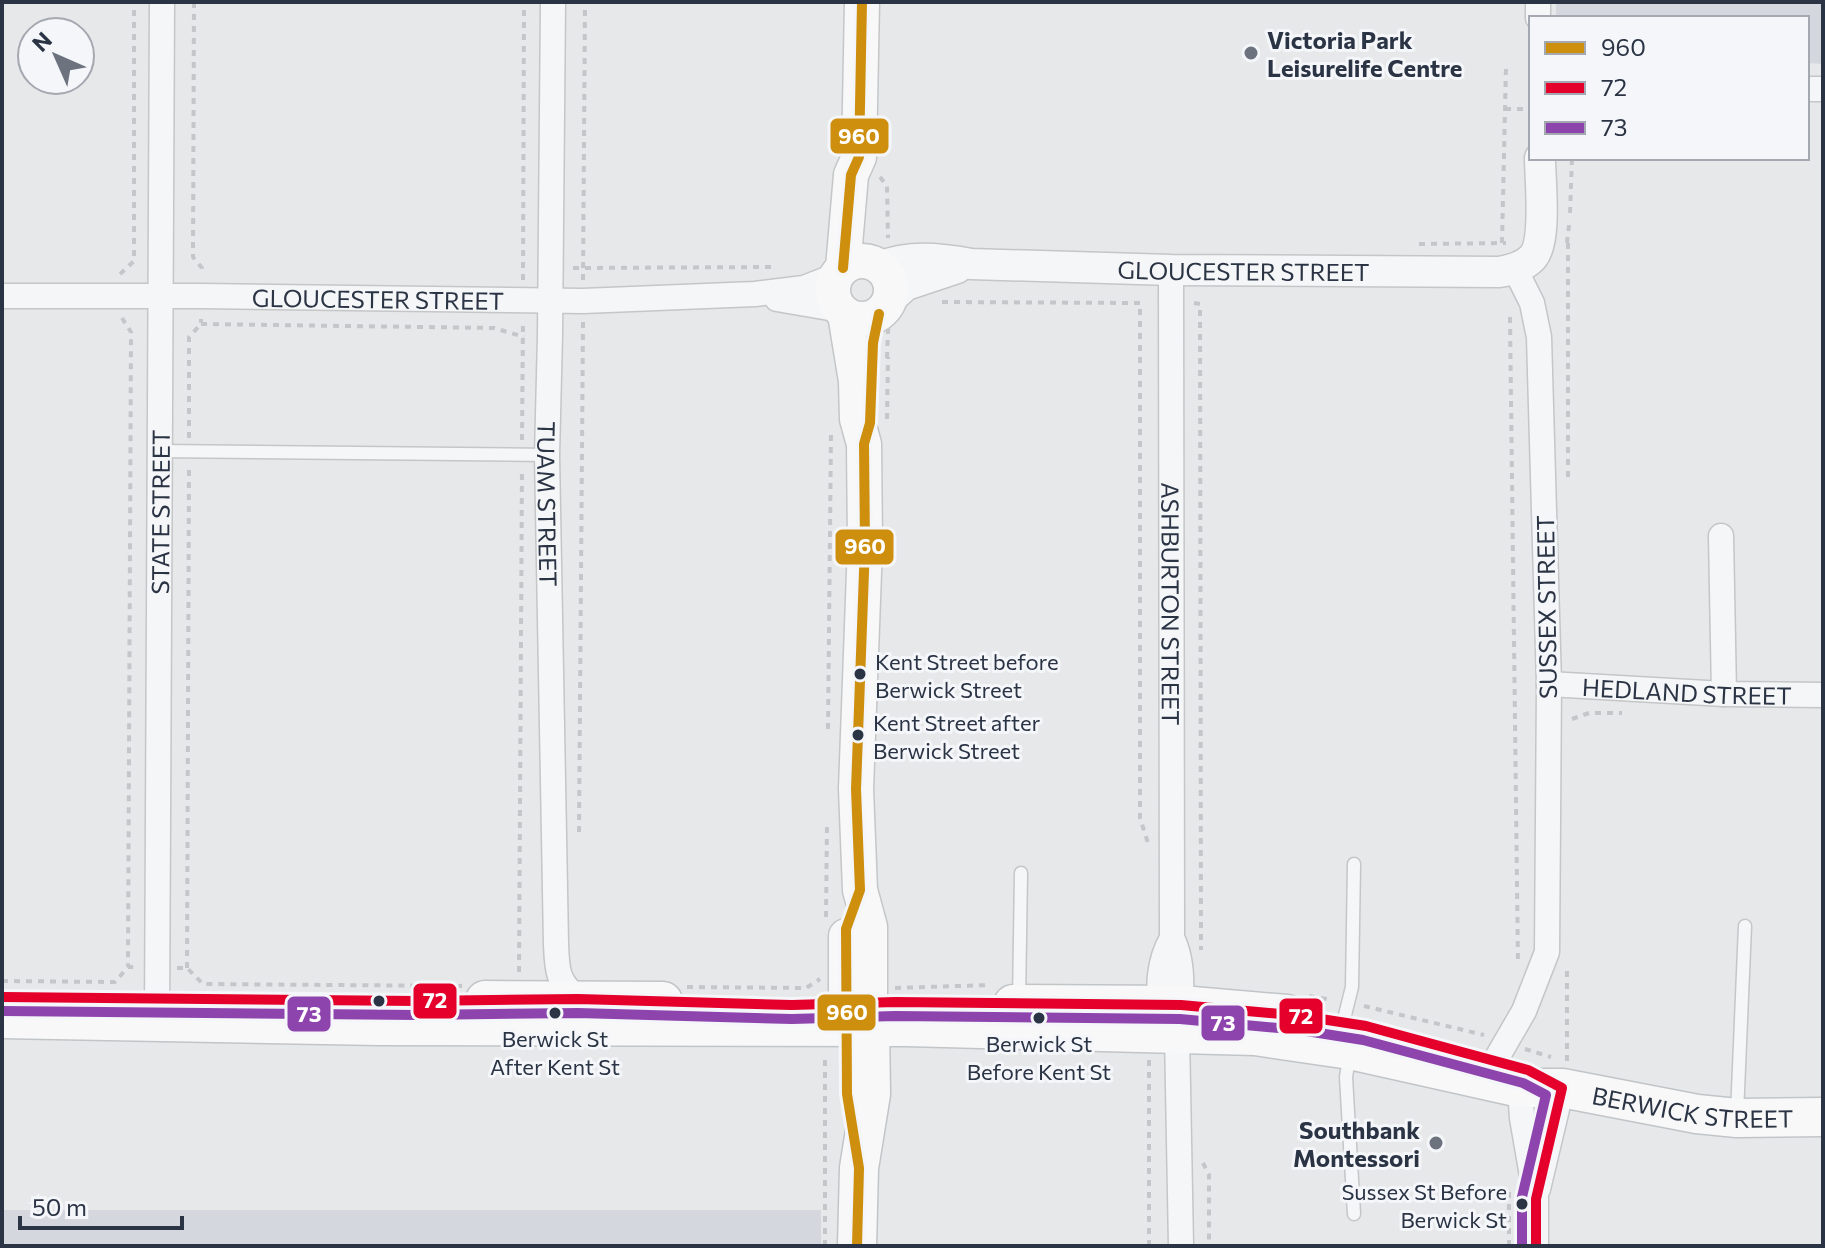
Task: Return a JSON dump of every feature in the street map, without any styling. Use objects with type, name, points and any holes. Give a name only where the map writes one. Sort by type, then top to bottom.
[{"type":"main road","points":[[862,2],[859,157],[851,175],[858,268],[834,297],[843,312],[856,381],[857,419],[875,432]]},
{"type":"main road","points":[[857,1246],[859,1168],[871,1094],[853,1010],[846,929],[860,890],[856,789],[865,545],[875,432],[870,423],[873,343],[890,285],[888,277],[858,268]]},
{"type":"main road","points":[[843,312],[865,319],[884,308]]},
{"type":"main road","name":"BERWICK STREET","points":[[2,1019],[158,996],[853,1010],[1019,995],[1167,1024],[1255,1036],[1347,1025],[1503,1060],[1562,1088],[1697,1114],[1737,1118],[1823,1117]]},
{"type":"main road","name":"BERWICK STREET","points":[[2,997],[158,996],[417,1001],[578,999],[1167,1024]]},
{"type":"street","name":"STATE STREET","points":[[158,996],[162,2]]},
{"type":"street","name":"TUAM STREET","points":[[553,2],[547,455],[556,944],[557,969],[563,986],[578,999]]},
{"type":"street","points":[[1508,261],[1533,257],[1539,245],[1540,160]]},
{"type":"street","name":"GLOUCESTER STREET","points":[[2,296],[583,301],[755,294],[804,288],[858,268],[901,259],[1171,270],[1508,261]]},
{"type":"street","name":"SUSSEX STREET","points":[[1503,1060],[1547,952],[1549,684],[1539,337],[1532,303],[1508,261]]},
{"type":"street","name":"GLOUCESTER STREET","points":[[884,308],[906,285],[971,264]]},
{"type":"street","name":"ASHBURTON STREET","points":[[1171,270],[1172,938],[1163,954],[1181,1246]]},
{"type":"street","name":"GLOUCESTER STREET","points":[[755,294],[843,312]]},
{"type":"street","points":[[1721,536],[1724,694]]},
{"type":"street","name":"HEDLAND STREET","points":[[1549,684],[1724,694],[1823,695]]},
{"type":"street","points":[[1503,1060],[1522,1118],[1536,1199],[1536,1246]]},
{"type":"street","points":[[1536,1199],[1562,1088]]},
{"type":"lane","points":[[160,451],[547,455]]},
{"type":"lane","points":[[1354,864],[1352,987],[1347,1025],[1346,1077],[1354,1214]]},
{"type":"lane","points":[[1019,995],[1021,873]]},
{"type":"lane","points":[[1737,1118],[1745,926]]},
{"type":"path","points":[[2,981],[115,982],[128,967],[131,332],[122,321],[120,274],[134,261],[134,2]]},
{"type":"path","points":[[194,2],[193,254],[202,268],[201,324],[189,337],[187,968],[203,984],[471,986]]},
{"type":"path","points":[[519,986],[524,2]]},
{"type":"path","points":[[579,834],[585,2]]},
{"type":"path","points":[[1409,244],[1508,261],[1506,66]]},
{"type":"path","points":[[1505,109],[1529,109]]},
{"type":"path","points":[[1539,245],[1568,243],[1572,160]]},
{"type":"path","points":[[180,254],[193,254]]},
{"type":"path","points":[[583,268],[784,267]]},
{"type":"path","points":[[939,302],[1200,304],[1201,952]]},
{"type":"path","points":[[1140,303],[1140,818],[1149,849]]},
{"type":"path","points":[[1510,313],[1518,965]]},
{"type":"path","points":[[201,324],[494,328],[522,337],[583,334]]},
{"type":"path","points":[[875,432],[888,357]]},
{"type":"path","points":[[828,733],[831,433]]},
{"type":"path","points":[[826,922],[828,812]]},
{"type":"path","points":[[128,967],[158,996],[187,968]]},
{"type":"path","points":[[682,987],[806,988],[853,1010]]},
{"type":"path","points":[[853,1010],[895,988],[1019,995]]},
{"type":"path","points":[[1305,995],[1347,1025],[1410,1015],[1427,1023],[1485,1035],[1503,1060]]},
{"type":"path","points":[[825,1246],[853,1010]]},
{"type":"path","points":[[1149,1246],[1167,1024]]},
{"type":"shaded area","points":[[1556,2],[1823,2],[1823,64],[1809,63],[1809,16],[1556,16]]},
{"type":"shaded area","points":[[2,1210],[821,1210],[821,1246],[2,1246]]},
{"type":"transit line","name":"960","points":[[843,268],[851,175],[859,157],[862,2]]},
{"type":"transit line","name":"960","points":[[857,1246],[859,1168],[847,1094],[846,929],[860,890],[856,789],[865,545],[864,444],[870,423],[873,343],[879,314]]},
{"type":"transit line","name":"72","points":[[2,997],[417,1001],[578,999],[792,1005],[895,1002],[1181,1005],[1302,1016],[1366,1026],[1528,1070],[1562,1088],[1536,1199],[1536,1246]]},
{"type":"transit line","name":"73","points":[[2,1011],[417,1015],[578,1013],[792,1019],[895,1016],[1180,1019],[1300,1030],[1363,1040],[1523,1083],[1546,1095],[1522,1197],[1522,1246]]},
{"type":"place","name":"Victoria Park Leisurelife Centre","points":[[1251,53]]},
{"type":"place","name":"Kent Street before Berwick Street","points":[[860,674]]},
{"type":"place","name":"Kent Street after Berwick Street","points":[[858,735]]},
{"type":"place","name":"Berwick St After Kent St","points":[[555,1013]]},
{"type":"place","name":"Berwick St Before Kent St","points":[[1039,1018]]},
{"type":"place","name":"Southbank Montessori","points":[[1436,1143]]},
{"type":"place","name":"Sussex St Before Berwick St","points":[[1522,1204]]}]
